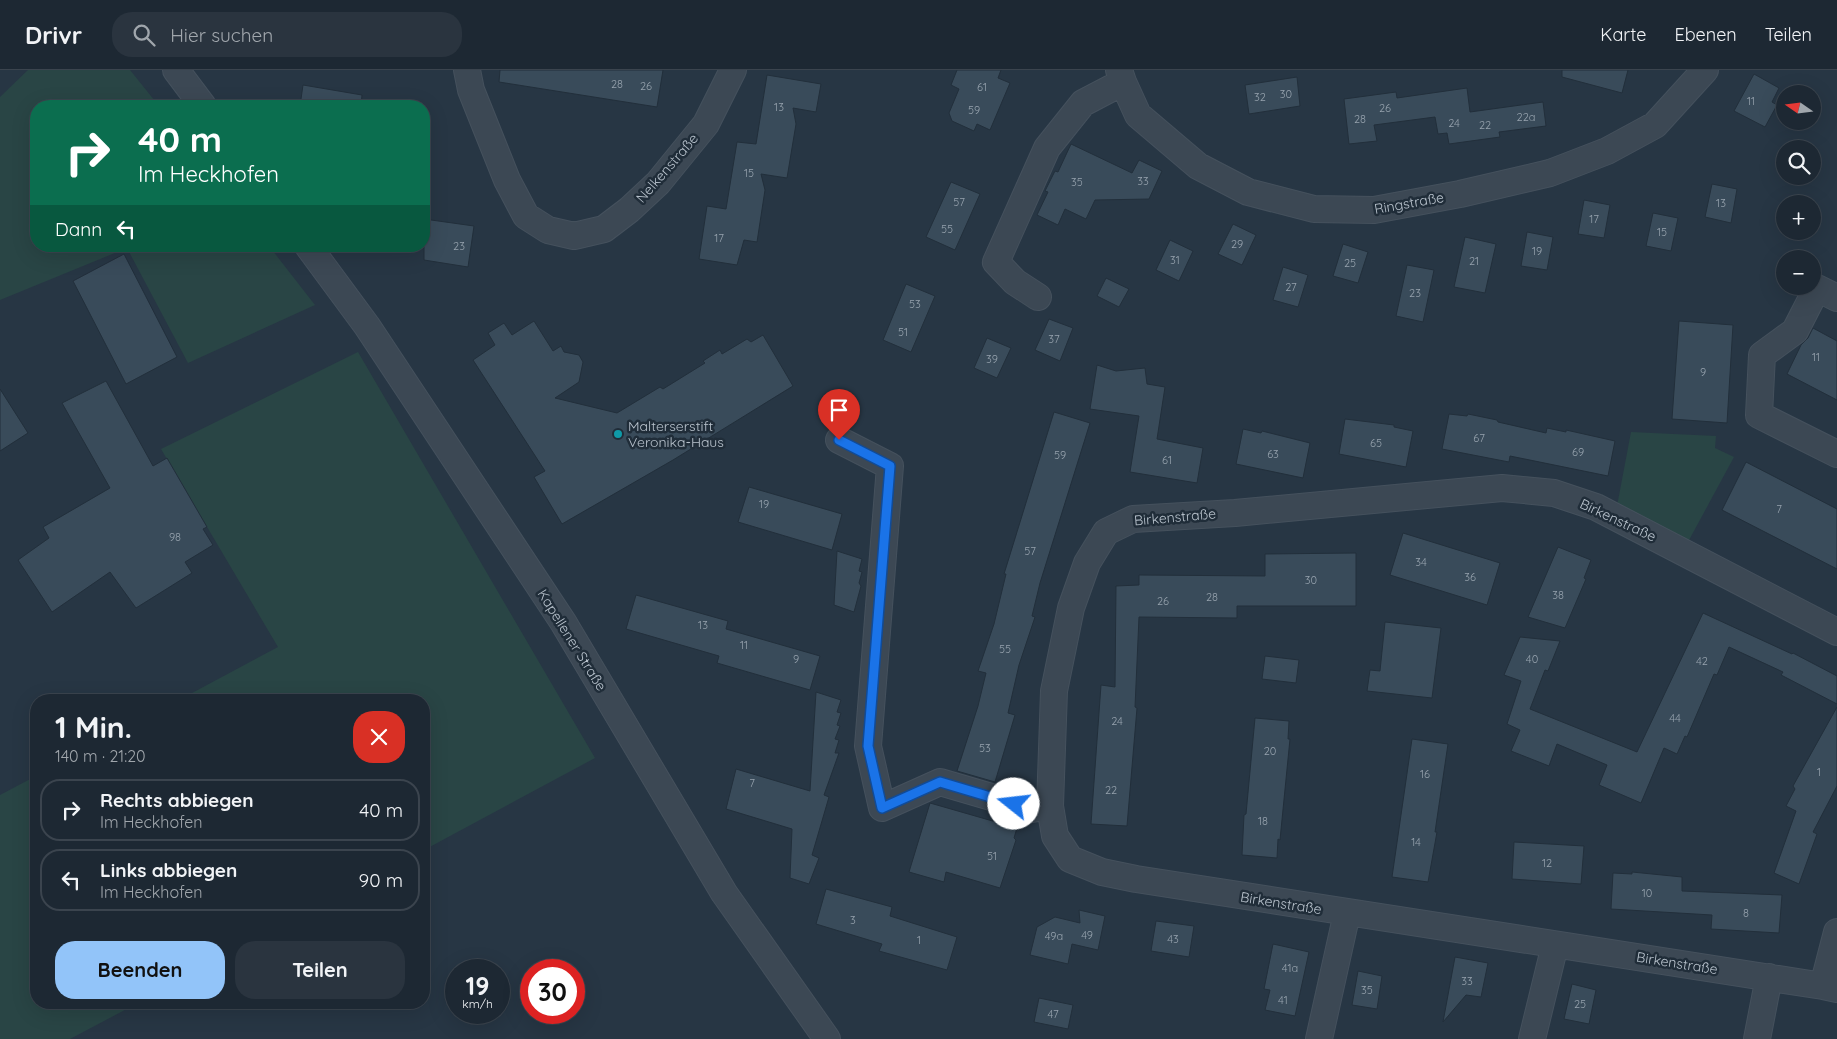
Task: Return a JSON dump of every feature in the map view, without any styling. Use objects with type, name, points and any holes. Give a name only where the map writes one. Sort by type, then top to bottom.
[{"type":"street","points":[[176,70],[198,100]]},
{"type":"street","name":"Nelkenstraße","points":[[467,70],[471,90],[507,180],[526,216],[548,230],[574,236],[604,229],[630,210],[658,183],[706,124],[733,70]]},
{"type":"street","name":"Ringstraße","points":[[1038,297],[1015,282],[996,262],[1047,148],[1083,103],[1121,76],[1138,114],[1198,166],[1248,192],[1314,209],[1374,210],[1460,194],[1550,173],[1607,151],[1655,125],[1705,70]]},
{"type":"street","name":"Kapellener Straße","points":[[312,252],[367,326],[563,622],[724,893],[827,1039]]},
{"type":"street","points":[[1837,298],[1817,288],[1795,331],[1762,355],[1759,415],[1837,454]]},
{"type":"street","points":[[839,440],[890,466],[868,746],[882,808],[940,782],[1032,809],[1050,806]]},
{"type":"street","name":"Birkenstraße","points":[[1830,987],[1212,892],[1102,872],[1070,859],[1055,836],[1050,806],[1054,691],[1071,608],[1088,563],[1106,532],[1133,519],[1236,512],[1502,488],[1554,493],[1596,507],[1837,632]]},
{"type":"street","points":[[1319,1039],[1348,912]]},
{"type":"street","points":[[1830,987],[1837,932]]},
{"type":"street","points":[[1532,1039],[1555,945]]},
{"type":"street","points":[[1757,1039],[1769,977]]},
{"type":"green space","points":[[28,70],[130,70],[154,100],[30,100],[30,252],[117,252],[0,300],[0,97]]},
{"type":"green space","points":[[129,252],[274,252],[315,305],[188,363]]},
{"type":"green space","points":[[358,352],[595,758],[430,847],[430,694],[190,694],[278,647],[161,449]]},
{"type":"green space","points":[[1631,432],[1716,436],[1715,448],[1734,457],[1688,542],[1617,506]]},
{"type":"green space","points":[[30,779],[30,1009],[127,1009],[70,1039],[0,1039],[0,795]]},
{"type":"building","points":[[500,70],[663,70],[657,107],[499,82]]},
{"type":"building","points":[[957,70],[1001,70],[998,78],[1010,83],[990,130],[977,124],[974,131],[952,121],[949,113],[959,89],[951,85]]},
{"type":"building","points":[[1562,70],[1628,70],[1622,93],[1562,77]]},
{"type":"building","points":[[1754,74],[1776,86],[1776,94],[1772,102],[1776,104],[1776,107],[1765,127],[1734,111]]},
{"type":"building","points":[[767,75],[821,84],[816,112],[793,108],[796,124],[787,178],[761,174],[765,190],[757,242],[744,240],[737,265],[699,259],[707,206],[726,209],[737,142],[756,144]]},
{"type":"building","points":[[1297,77],[1300,106],[1249,114],[1245,85]]},
{"type":"building","points":[[303,85],[362,95],[362,100],[301,100]]},
{"type":"building","points":[[1467,88],[1470,112],[1543,102],[1546,126],[1499,132],[1500,137],[1449,144],[1447,133],[1438,134],[1435,117],[1374,125],[1377,141],[1349,144],[1344,99],[1396,92],[1397,98]]},
{"type":"building","points":[[1071,144],[1132,173],[1139,160],[1162,171],[1149,199],[1095,200],[1086,219],[1065,209],[1058,225],[1037,215],[1048,192],[1045,191],[1055,171],[1058,172]]},
{"type":"building","points":[[951,182],[980,194],[955,250],[926,237]]},
{"type":"building","points":[[1712,184],[1737,189],[1731,223],[1705,217]]},
{"type":"building","points":[[1584,200],[1610,205],[1604,238],[1578,234]]},
{"type":"building","points":[[1653,213],[1678,218],[1671,251],[1646,246]]},
{"type":"building","points":[[430,220],[474,226],[468,267],[424,260],[424,252],[430,252]]},
{"type":"building","points":[[1233,224],[1256,235],[1242,265],[1218,254]]},
{"type":"building","points":[[1527,232],[1553,237],[1547,270],[1521,266]]},
{"type":"building","points":[[1465,237],[1496,244],[1485,293],[1454,287]]},
{"type":"building","points":[[1170,240],[1193,251],[1179,281],[1156,270]]},
{"type":"building","points":[[1343,244],[1368,252],[1358,283],[1333,276]]},
{"type":"building","points":[[124,254],[177,357],[126,384],[73,281]]},
{"type":"building","points":[[1407,265],[1434,270],[1423,322],[1396,316]]},
{"type":"building","points":[[1283,267],[1308,275],[1298,307],[1273,300]]},
{"type":"building","points":[[1106,278],[1129,289],[1119,307],[1097,296]]},
{"type":"building","points":[[906,284],[935,296],[911,352],[883,340]]},
{"type":"building","points":[[1049,319],[1073,328],[1060,361],[1035,350]]},
{"type":"building","name":"Malterserstift Veronika-Haus","points":[[534,321],[553,351],[561,346],[564,352],[579,355],[583,362],[579,382],[555,398],[617,413],[660,387],[663,389],[705,363],[703,361],[720,350],[722,354],[747,339],[751,342],[763,335],[793,386],[673,460],[562,524],[534,477],[545,471],[473,360],[495,345],[488,333],[504,323],[512,335]]},
{"type":"building","points":[[1679,321],[1733,325],[1727,423],[1672,419]]},
{"type":"building","points":[[1813,328],[1837,341],[1837,400],[1787,374],[1801,345],[1808,338]]},
{"type":"building","points":[[987,338],[1011,348],[997,378],[974,368]]},
{"type":"building","points":[[1097,365],[1116,371],[1145,368],[1147,384],[1165,387],[1157,439],[1203,448],[1197,483],[1130,472],[1139,416],[1090,409]]},
{"type":"building","points":[[106,381],[153,466],[167,458],[207,527],[203,529],[213,545],[185,562],[192,573],[136,608],[110,572],[52,612],[18,560],[49,538],[43,527],[110,488],[62,403]]},
{"type":"building","points":[[0,389],[28,433],[0,451]]},
{"type":"building","points":[[1054,412],[1090,423],[1040,583],[1032,616],[1035,617],[1019,665],[1008,713],[1015,715],[995,782],[957,771],[978,706],[986,673],[978,671],[994,624],[1006,574],[1004,574]]},
{"type":"building","points":[[1449,414],[1467,416],[1468,414],[1546,433],[1547,428],[1566,432],[1566,430],[1615,441],[1608,476],[1510,456],[1509,462],[1442,449]]},
{"type":"building","points":[[1345,419],[1394,425],[1394,427],[1413,431],[1406,467],[1339,454]]},
{"type":"building","points":[[1243,429],[1261,433],[1262,431],[1310,443],[1303,478],[1236,464]]},
{"type":"building","points":[[1746,462],[1837,509],[1837,569],[1722,510]]},
{"type":"building","points":[[749,487],[842,514],[832,550],[738,522]]},
{"type":"building","points":[[1403,533],[1500,563],[1487,605],[1390,575]]},
{"type":"building","points":[[1558,547],[1591,560],[1584,578],[1586,579],[1565,628],[1528,617]]},
{"type":"building","points":[[837,551],[862,559],[859,571],[862,572],[859,583],[861,586],[854,612],[834,605]]},
{"type":"building","points":[[1356,553],[1356,606],[1237,606],[1237,618],[1139,617],[1135,707],[1137,708],[1127,826],[1091,824],[1101,685],[1115,687],[1116,586],[1139,585],[1139,575],[1265,576],[1265,554]]},
{"type":"building","points":[[636,595],[728,621],[726,629],[820,656],[810,690],[717,663],[719,656],[626,629]]},
{"type":"building","points":[[1703,613],[1793,653],[1837,676],[1837,704],[1781,675],[1783,672],[1729,647],[1717,675],[1714,674],[1687,737],[1685,736],[1677,754],[1664,748],[1641,803],[1599,785],[1607,765],[1557,744],[1549,766],[1511,751],[1520,730],[1507,724],[1521,681],[1504,675],[1520,637],[1560,641],[1548,671],[1545,670],[1530,709],[1637,752]]},
{"type":"building","points":[[1385,622],[1441,628],[1432,698],[1367,691],[1370,670],[1380,671]]},
{"type":"building","points":[[1265,656],[1299,660],[1296,683],[1262,679]]},
{"type":"building","points":[[816,692],[841,700],[837,712],[841,713],[837,725],[840,726],[835,739],[839,740],[835,753],[839,753],[824,795],[829,797],[812,855],[819,858],[809,884],[790,878],[792,829],[726,809],[736,769],[810,791]]},
{"type":"building","points":[[1837,707],[1837,786],[1813,832],[1817,834],[1799,884],[1774,873],[1796,811],[1786,806],[1795,789],[1793,786]]},
{"type":"building","points":[[1255,718],[1289,721],[1288,739],[1290,739],[1277,858],[1242,855],[1244,815],[1246,814]]},
{"type":"building","points":[[1412,739],[1448,744],[1435,832],[1437,832],[1428,882],[1392,877]]},
{"type":"building","points":[[930,803],[1017,828],[1014,838],[1016,840],[1000,888],[946,872],[944,882],[909,872]]},
{"type":"building","points":[[1514,842],[1584,846],[1581,884],[1512,879]]},
{"type":"building","points":[[1632,872],[1682,877],[1682,891],[1782,895],[1779,933],[1711,929],[1712,915],[1611,909],[1613,873],[1632,874]]},
{"type":"building","points":[[826,889],[892,907],[890,916],[957,937],[947,970],[879,951],[882,944],[816,924]]},
{"type":"building","points":[[1079,910],[1105,916],[1098,950],[1072,944],[1068,964],[1030,955],[1037,927],[1055,917],[1080,923]]},
{"type":"building","points":[[1156,921],[1194,926],[1189,957],[1151,951]]},
{"type":"building","points":[[1273,944],[1309,952],[1295,1016],[1265,1010],[1270,990],[1264,989]]},
{"type":"building","points":[[1455,957],[1488,963],[1481,997],[1466,995],[1443,1022]]},
{"type":"building","points":[[1358,971],[1382,976],[1377,1009],[1352,1005]]},
{"type":"building","points":[[1572,984],[1596,990],[1589,1024],[1564,1019]]},
{"type":"building","points":[[1039,998],[1073,1005],[1068,1029],[1034,1022]]},
{"type":"place","name":"Malterserstift Veronika-Haus","points":[[618,434]]},
{"type":"route","points":[[839,440],[890,466],[868,746],[882,808],[940,782],[1014,804]]}]
